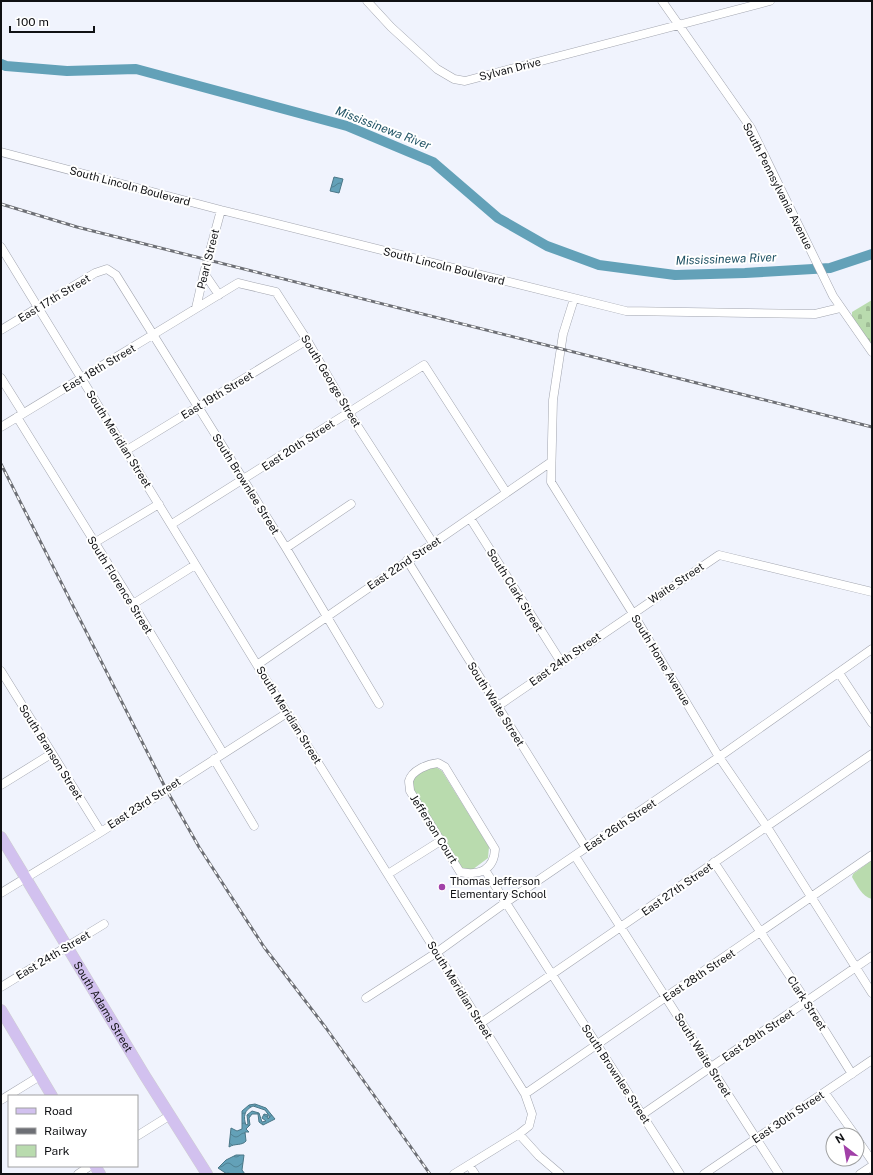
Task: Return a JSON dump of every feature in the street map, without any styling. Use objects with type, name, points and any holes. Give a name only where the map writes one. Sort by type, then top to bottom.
[{"type":"main road","name":"South Adams Street","points":[[1,837],[169,1116],[206,1174]]},
{"type":"main road","points":[[1,1010],[51,1095]]},
{"type":"street","name":"Sylvan Drive","points":[[367,1],[392,28],[437,69],[454,79],[465,81],[770,1]]},
{"type":"street","name":"South Pennsylvania Avenue","points":[[662,1],[751,128],[773,169],[787,202],[840,308]]},
{"type":"street","name":"South Lincoln Boulevard","points":[[1,152],[221,210],[626,311],[815,314],[840,308]]},
{"type":"street","name":"Pearl Street","points":[[196,308],[221,210]]},
{"type":"street","name":"South Meridian Street","points":[[1,247],[127,450],[195,565],[525,1094],[532,1114],[529,1126],[519,1134]]},
{"type":"street","name":"East 17th Street","points":[[1,330],[95,273],[108,269]]},
{"type":"street","name":"South Brownlee Street","points":[[108,269],[116,275],[154,334],[243,481],[286,548],[379,704]]},
{"type":"street","points":[[204,273],[219,294]]},
{"type":"street","name":"South George Street","points":[[196,308],[238,283],[276,292],[307,340],[349,413],[433,543]]},
{"type":"street","name":"South Home Avenue","points":[[574,299],[563,334],[553,400],[550,482],[632,612],[719,757],[767,827],[872,993]]},
{"type":"street","name":"East 18th Street","points":[[1,427],[196,308]]},
{"type":"street","points":[[840,308],[872,352]]},
{"type":"street","name":"East 19th Street","points":[[127,450],[307,340]]},
{"type":"street","name":"East 20th Street","points":[[172,524],[243,481],[424,366],[506,492]]},
{"type":"street","name":"South Florence Street","points":[[1,378],[20,415],[94,543],[133,604],[223,753]]},
{"type":"street","name":"East 22nd Street","points":[[257,665],[551,462]]},
{"type":"street","points":[[94,543],[159,504]]},
{"type":"street","points":[[286,548],[351,504]]},
{"type":"street","name":"South Clark Street","points":[[470,518],[561,662]]},
{"type":"street","name":"Waite Street","points":[[632,612],[719,555],[872,592]]},
{"type":"street","name":"South Waite Street","points":[[407,560],[586,848]]},
{"type":"street","points":[[133,604],[195,565]]},
{"type":"street","name":"East 24th Street","points":[[498,706],[632,612]]},
{"type":"street","name":"East 26th Street","points":[[366,998],[436,953],[505,903],[719,757],[872,649]]},
{"type":"street","name":"South Branson Street","points":[[1,671],[4,682],[101,832]]},
{"type":"street","points":[[839,673],[872,723]]},
{"type":"street","name":"East 23rd Street","points":[[1,893],[101,832],[287,712]]},
{"type":"street","points":[[1,785],[51,754]]},
{"type":"street","name":"East 27th Street","points":[[481,1023],[872,754]]},
{"type":"street","points":[[214,759],[254,826]]},
{"type":"street","name":"Jefferson Court","points":[[438,763],[446,767],[495,849],[494,859],[485,870],[472,874],[460,872],[442,840],[410,791],[409,781],[414,774],[428,764],[438,763]]},
{"type":"street","points":[[388,874],[442,840]]},
{"type":"street","name":"East 28th Street","points":[[525,1094],[872,855]]},
{"type":"street","name":"South Waite Street","points":[[575,856],[779,1174]]},
{"type":"street","points":[[714,862],[761,932]]},
{"type":"street","name":"South Brownlee Street","points":[[485,870],[596,1045],[643,1114],[680,1174]]},
{"type":"street","name":"East 24th Street","points":[[1,987],[104,924]]},
{"type":"street","name":"Clark Street","points":[[761,932],[852,1074]]},
{"type":"street","name":"East 29th Street","points":[[643,1114],[872,956]]},
{"type":"street","name":"East 30th Street","points":[[704,1174],[872,1060]]},
{"type":"street","points":[[9,1095],[40,1076]]},
{"type":"street","points":[[825,1093],[848,1127]]},
{"type":"street","points":[[138,1135],[169,1116]]},
{"type":"street","points":[[454,1174],[519,1134],[539,1156],[560,1174]]},
{"type":"street","points":[[865,1151],[872,1161]]},
{"type":"street","points":[[469,1165],[475,1174]]},
{"type":"street","points":[[860,1174],[872,1166]]},
{"type":"street","points":[[78,1174],[88,1167]]},
{"type":"green space","points":[[872,300],[872,345],[852,317],[852,312]]},
{"type":"green space","points":[[434,766],[442,771],[489,847],[488,858],[472,870],[462,868],[413,789],[413,780],[415,777],[421,772]]},
{"type":"green space","points":[[872,860],[872,899],[865,896],[852,877],[853,874]]},
{"type":"water","points":[[334,177],[343,179],[339,193],[330,191]]},
{"type":"water","points":[[255,1104],[266,1108],[275,1119],[263,1125],[259,1122],[258,1114],[252,1114],[249,1118],[250,1125],[246,1129],[249,1132],[245,1132],[246,1141],[244,1143],[229,1147],[231,1128],[237,1131],[242,1129],[242,1111],[249,1105]],"holes":[[[253,1106],[265,1110],[270,1117],[268,1119],[268,1115],[264,1114],[262,1118],[266,1121],[262,1122],[259,1113],[252,1111],[247,1115],[248,1124],[246,1125],[245,1114],[250,1108]]]},
{"type":"water","points":[[236,1155],[244,1155],[242,1170],[245,1174],[227,1174],[218,1168],[226,1160]]},
{"type":"waterway","name":"Mississinewa River","points":[[1,64],[6,66],[67,71],[136,69],[347,126],[433,162],[498,218],[547,246],[599,265],[675,275],[745,273],[830,268],[872,254]]},
{"type":"railway","points":[[1,204],[77,227],[872,427]]},
{"type":"railway","points":[[1,464],[166,789],[199,847],[264,947],[326,1028],[430,1174]]},
{"type":"place","name":"Thomas Jefferson Elementary School","points":[[442,887]]}]
